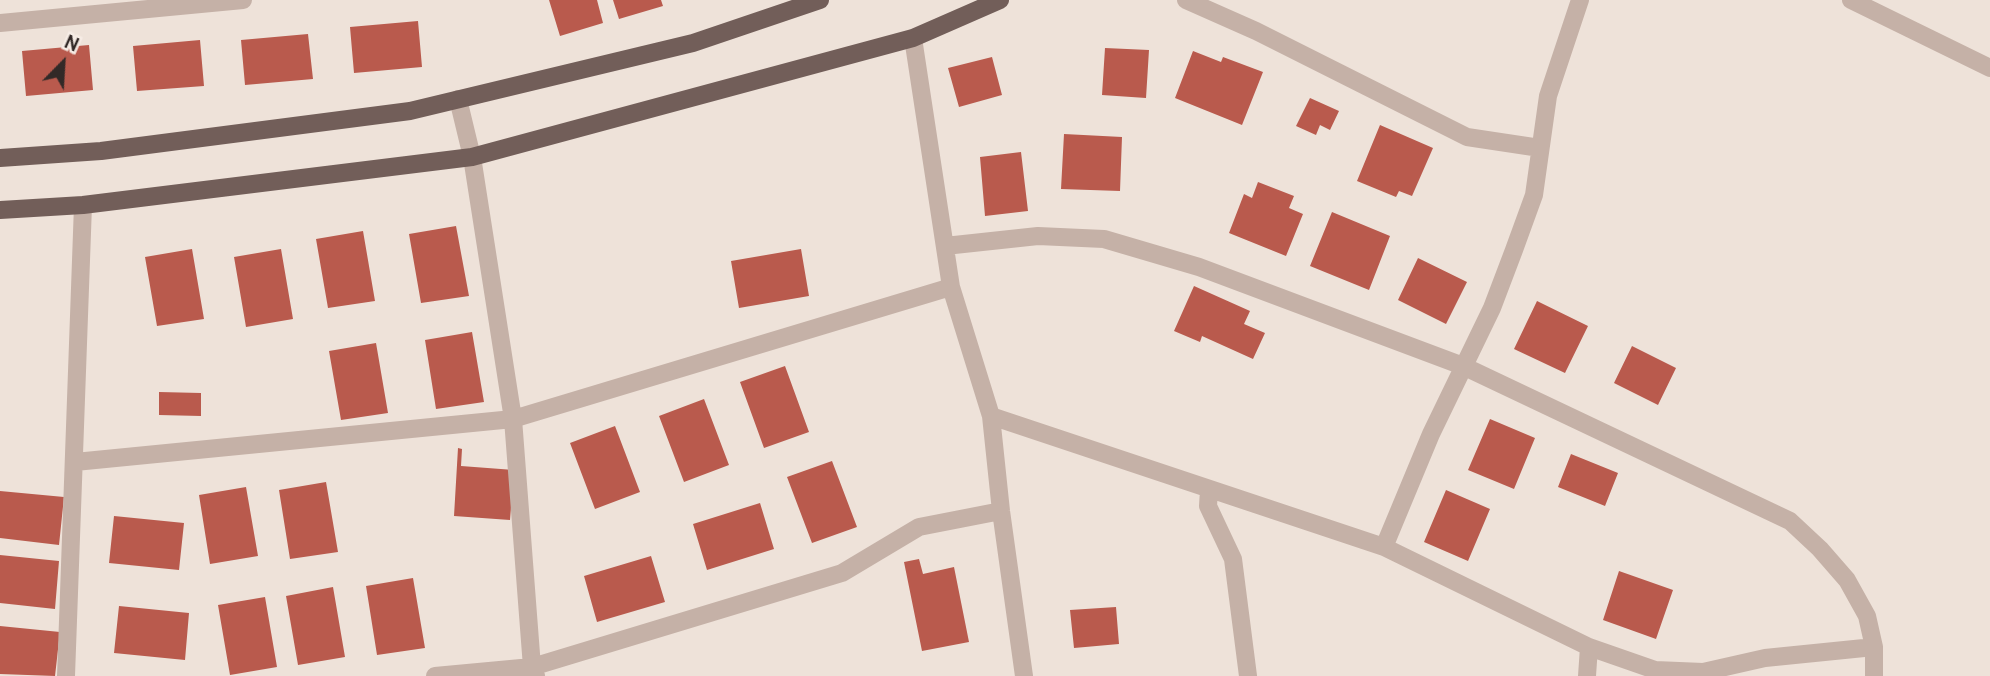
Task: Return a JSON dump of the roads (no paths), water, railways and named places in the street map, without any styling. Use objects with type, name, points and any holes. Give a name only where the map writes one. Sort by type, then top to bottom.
[{"type":"main road","points":[[0,158],[101,151],[410,111],[693,43],[820,0]]},
{"type":"main road","points":[[0,210],[83,205],[472,157],[913,38],[1000,0]]},
{"type":"street","points":[[0,23],[243,0]]},
{"type":"street","points":[[1186,0],[1256,31],[1467,137],[1540,148]]},
{"type":"street","points":[[1384,547],[1463,366],[1492,309],[1534,195],[1548,96],[1580,0]]},
{"type":"street","points":[[1851,0],[1990,68]]},
{"type":"street","points":[[913,38],[951,286],[991,416],[1024,676]]},
{"type":"street","points":[[458,99],[472,157],[513,419],[534,671]]},
{"type":"street","points":[[66,676],[83,205]]},
{"type":"street","points":[[945,246],[1038,236],[1104,239],[1199,267],[1463,366],[1790,521],[1820,549],[1847,580],[1867,616],[1874,647],[1874,676]]},
{"type":"street","points":[[75,463],[513,419],[951,286]]},
{"type":"street","points":[[991,416],[1384,547],[1589,647],[1655,670],[1703,672],[1765,658],[1874,647]]},
{"type":"street","points":[[1209,490],[1208,506],[1233,559],[1248,676]]},
{"type":"street","points":[[435,676],[534,671],[842,573],[919,527],[1001,511]]},
{"type":"street","points":[[1587,676],[1589,647]]}]
